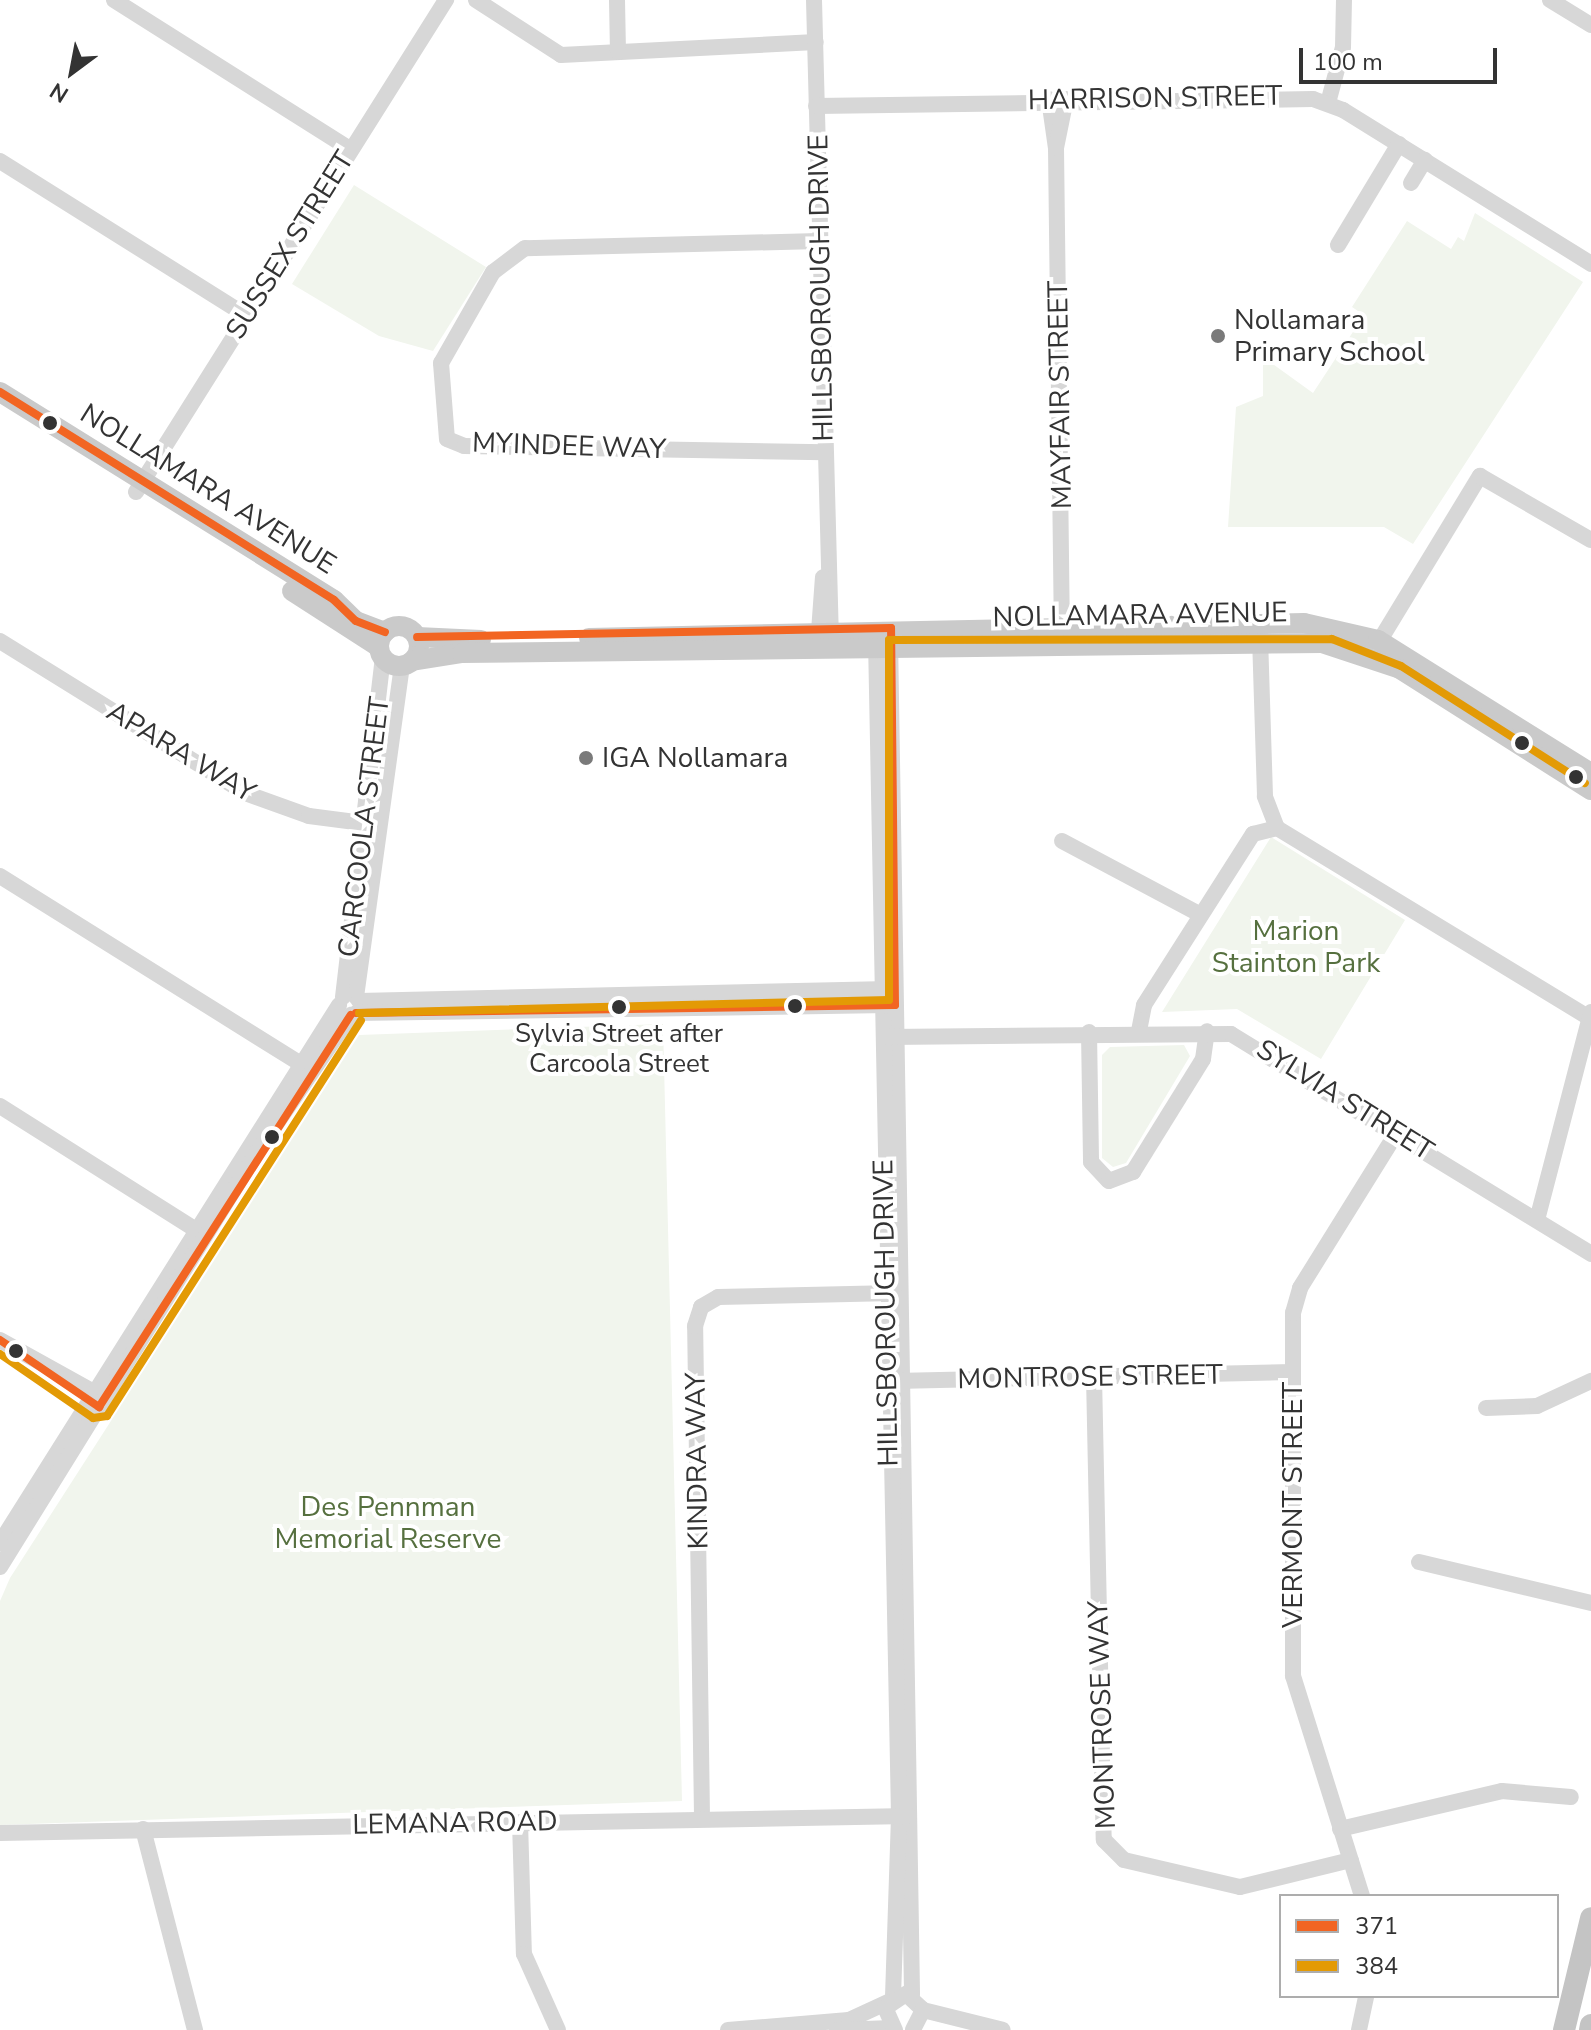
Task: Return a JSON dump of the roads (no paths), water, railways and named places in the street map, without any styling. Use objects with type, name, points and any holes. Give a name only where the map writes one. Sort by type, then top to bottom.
[{"type":"highway","points":[[1564,2030],[1591,1918]]},
{"type":"main road","name":"NOLLAMARA AVENUE","points":[[0,392],[392,653],[824,638],[1260,632],[1304,623],[1375,648],[1591,773]]},
{"type":"main road","name":"NOLLAMARA AVENUE","points":[[0,408],[140,487]]},
{"type":"main road","name":"NOLLAMARA AVENUE","points":[[392,653],[405,627],[417,637],[538,646]]},
{"type":"main road","points":[[392,653],[417,637]]},
{"type":"main road","name":"NOLLAMARA AVENUE","points":[[1375,648],[1591,790]]},
{"type":"street","points":[[114,0],[350,149]]},
{"type":"street","name":"SUSSEX STREET","points":[[140,487],[446,0]]},
{"type":"street","points":[[476,0],[561,55],[816,42]]},
{"type":"street","points":[[617,0],[618,52]]},
{"type":"street","name":"HILLSBOROUGH DRIVE","points":[[814,0],[825,452],[824,638]]},
{"type":"street","points":[[1328,103],[1343,47],[1344,0]]},
{"type":"street","points":[[1550,0],[1591,25]]},
{"type":"street","name":"HARRISON STREET","points":[[816,106],[1292,96],[1328,103],[1591,264]]},
{"type":"street","name":"MAYFAIR STREET","points":[[1049,99],[1056,148],[1062,634]]},
{"type":"street","name":"MAYFAIR STREET","points":[[1056,148],[1066,99]]},
{"type":"street","points":[[1338,245],[1399,144]]},
{"type":"street","points":[[1411,183],[1425,160]]},
{"type":"street","points":[[0,161],[247,316]]},
{"type":"street","name":"MYINDEE WAY","points":[[819,241],[525,248],[493,272],[441,363],[447,439],[464,446],[825,452]]},
{"type":"street","points":[[1375,648],[1480,476],[1591,540]]},
{"type":"street","points":[[1260,632],[1265,796],[1277,828],[1590,1015],[1537,1220]]},
{"type":"street","name":"HILLSBOROUGH DRIVE","points":[[883,638],[893,1293],[912,1995]]},
{"type":"street","name":"APARA WAY","points":[[0,641],[245,793],[309,816],[372,824]]},
{"type":"street","name":"CARCOOLA STREET","points":[[0,1567],[97,1399],[249,1152],[351,1005],[392,653]]},
{"type":"street","points":[[1139,1031],[1144,1005],[1253,834],[1277,828]]},
{"type":"street","points":[[1062,841],[1201,915]]},
{"type":"street","points":[[0,876],[306,1067]]},
{"type":"street","points":[[351,1005],[888,997]]},
{"type":"street","points":[[1089,1032],[1091,1162],[1109,1181],[1133,1172],[1203,1059],[1207,1031]]},
{"type":"street","name":"SYLVIA STREET","points":[[889,1037],[1207,1031],[1255,1043],[1591,1254]]},
{"type":"street","points":[[0,1106],[200,1232]]},
{"type":"street","name":"VERMONT STREET","points":[[1361,1894],[1293,1676],[1293,1372],[1300,1288],[1397,1132]]},
{"type":"street","name":"KINDRA WAY","points":[[702,1817],[695,1326],[701,1307],[718,1297],[893,1293]]},
{"type":"street","points":[[0,1340],[97,1399]]},
{"type":"street","name":"MONTROSE STREET","points":[[895,1381],[1293,1372]]},
{"type":"street","name":"MONTROSE WAY","points":[[1094,1376],[1104,1840],[1124,1860],[1240,1887],[1351,1860]]},
{"type":"street","points":[[1486,1408],[1537,1406],[1591,1381]]},
{"type":"street","name":"CARCOOLA STREET","points":[[0,1543],[97,1399]]},
{"type":"street","points":[[1419,1562],[1591,1603]]},
{"type":"street","points":[[1340,1829],[1502,1791],[1571,1797]]},
{"type":"street","name":"HILLSBOROUGH DRIVE","points":[[894,2029],[890,2000],[905,1816]]},
{"type":"street","name":"LEMANA ROAD","points":[[0,1833],[702,1817],[905,1816]]},
{"type":"street","points":[[520,1822],[524,1954],[558,2030]]},
{"type":"street","points":[[143,1829],[195,2030]]},
{"type":"street","points":[[728,2030],[849,2020],[890,2000],[912,1995],[923,2010],[976,2027],[1003,2029]]},
{"type":"street","points":[[1359,2030],[1366,1998]]},
{"type":"street","points":[[913,2030],[923,2010]]},
{"type":"street","points":[[833,2030],[894,2029]]},
{"type":"place","name":"Nollamara Primary School","points":[[1218,336]]},
{"type":"place","name":"IGA Nollamara","points":[[586,758]]},
{"type":"place","name":"Sylvia Street after Carcoola Street","points":[[619,1007]]},
{"type":"park label","name":"Marion Stainton Park","points":[[1296,947]]},
{"type":"park label","name":"Des Pennman Memorial Reserve","points":[[388,1523]]}]
